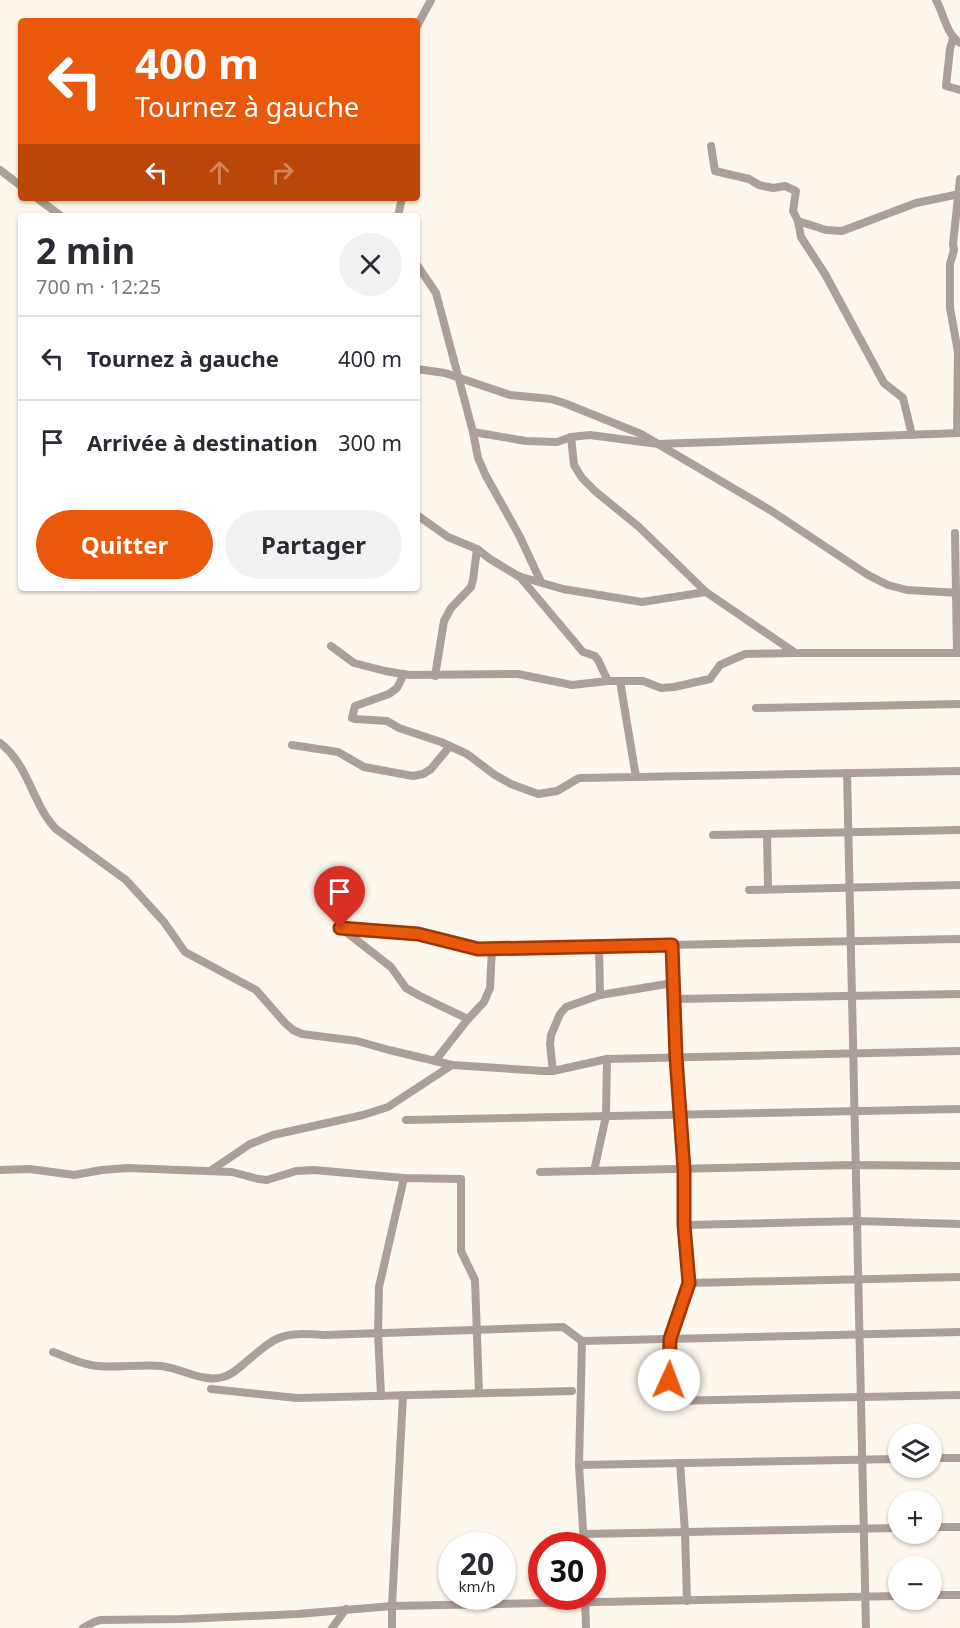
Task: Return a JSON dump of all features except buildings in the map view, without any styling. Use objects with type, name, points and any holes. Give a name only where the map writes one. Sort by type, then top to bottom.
[{"type":"street","points":[[420,20],[431,0]]},
{"type":"street","points":[[936,0],[957,41],[950,49],[946,86],[960,90]]},
{"type":"street","points":[[711,146],[715,171],[749,179],[759,185],[773,188],[786,186],[795,191],[793,211],[798,221],[801,237],[825,274],[884,383],[903,398],[912,435]]},
{"type":"street","points":[[0,170],[18,184]]},
{"type":"street","points":[[473,432],[526,441],[557,442],[571,437],[602,435],[658,444],[958,433],[958,352],[950,308],[951,264],[960,179]]},
{"type":"street","points":[[798,221],[826,230],[842,231],[916,203],[959,194]]},
{"type":"street","points":[[41,201],[56,213]]},
{"type":"street","points":[[954,240],[960,248]]},
{"type":"street","points":[[420,269],[436,293],[478,459],[519,535],[541,582]]},
{"type":"street","points":[[420,369],[445,373],[510,395],[551,399],[625,427],[770,510],[868,575],[888,585],[907,590],[958,593]]},
{"type":"street","points":[[571,437],[574,465],[582,478],[595,491],[639,527],[705,592],[794,653]]},
{"type":"street","points":[[420,517],[448,537],[477,549],[518,576],[563,589],[642,602],[705,592]]},
{"type":"street","points":[[332,646],[354,663],[404,674],[435,676],[518,674],[572,685],[608,681],[643,681],[661,688],[710,679],[720,665],[745,654],[959,653],[955,533]]},
{"type":"street","points":[[435,676],[444,621],[451,608],[471,587],[477,549]]},
{"type":"street","points":[[518,576],[583,652],[596,656],[608,681]]},
{"type":"street","points":[[404,674],[396,688],[389,694],[355,706],[352,718],[387,721],[399,728],[450,746],[467,754],[511,784],[538,794],[557,791],[579,778],[960,771]]},
{"type":"street","points":[[620,681],[636,777]]},
{"type":"street","points":[[756,708],[960,704]]},
{"type":"street","points":[[0,743],[12,754],[23,770],[48,821],[56,829],[126,880],[164,922],[185,952],[256,990],[285,1023],[302,1035],[357,1041],[452,1065],[528,1071],[553,1071],[607,1059],[960,1052]]},
{"type":"street","points":[[292,745],[338,752],[364,767],[414,776],[423,774],[431,768],[450,746]]},
{"type":"street","points":[[847,773],[866,1628]]},
{"type":"street","points":[[713,835],[960,830]]},
{"type":"street","points":[[767,834],[768,889]]},
{"type":"street","points":[[749,890],[960,885]]},
{"type":"street","points":[[468,1019],[406,987],[391,968],[340,928],[418,934],[478,949],[960,939]]},
{"type":"street","points":[[672,945],[672,983],[684,1169],[684,1225],[689,1283],[670,1339],[668,1401],[960,1395]]},
{"type":"street","points":[[599,946],[600,995]]},
{"type":"street","points":[[435,1061],[484,1002],[490,988],[492,949]]},
{"type":"street","points":[[553,1071],[551,1035],[560,1014],[566,1007],[600,995],[672,983]]},
{"type":"street","points":[[674,999],[960,994]]},
{"type":"street","points":[[594,1171],[606,1116],[607,1059]]},
{"type":"street","points":[[210,1171],[250,1144],[273,1135],[363,1115],[388,1107],[452,1065]]},
{"type":"street","points":[[406,1120],[960,1109]]},
{"type":"street","points":[[540,1172],[855,1165],[960,1167]]},
{"type":"street","points":[[0,1170],[30,1169],[74,1175],[127,1168],[210,1171],[231,1172],[267,1180],[305,1170],[404,1178],[460,1179],[461,1251],[475,1280],[479,1393]]},
{"type":"street","points":[[381,1396],[378,1333],[379,1287],[404,1178]]},
{"type":"street","points":[[684,1225],[857,1221],[960,1224]]},
{"type":"street","points":[[689,1283],[960,1277]]},
{"type":"street","points":[[53,1352],[96,1366],[160,1366],[219,1378],[233,1373],[278,1337],[298,1333],[324,1335],[563,1327],[582,1341],[960,1332]]},
{"type":"street","points":[[582,1341],[579,1466],[584,1532]]},
{"type":"street","points":[[211,1389],[297,1398],[572,1391]]},
{"type":"street","points":[[392,1628],[403,1395]]},
{"type":"street","points":[[942,1458],[960,1458]]},
{"type":"street","points":[[579,1466],[888,1459]]},
{"type":"street","points":[[680,1463],[687,1601]]},
{"type":"street","points":[[942,1527],[960,1527]]},
{"type":"street","points":[[606,1534],[888,1528]]},
{"type":"street","points":[[942,1595],[960,1595]]},
{"type":"street","points":[[606,1600],[687,1601],[888,1596]]},
{"type":"street","points":[[83,1628],[100,1620],[195,1619],[392,1606],[528,1602]]},
{"type":"street","points":[[332,1628],[346,1609]]},
{"type":"street","points":[[585,1610],[586,1628]]},
{"type":"route","points":[[340,928],[418,934],[478,949],[672,945],[672,983],[684,1169],[684,1225],[689,1283],[670,1339],[669,1380]]}]
